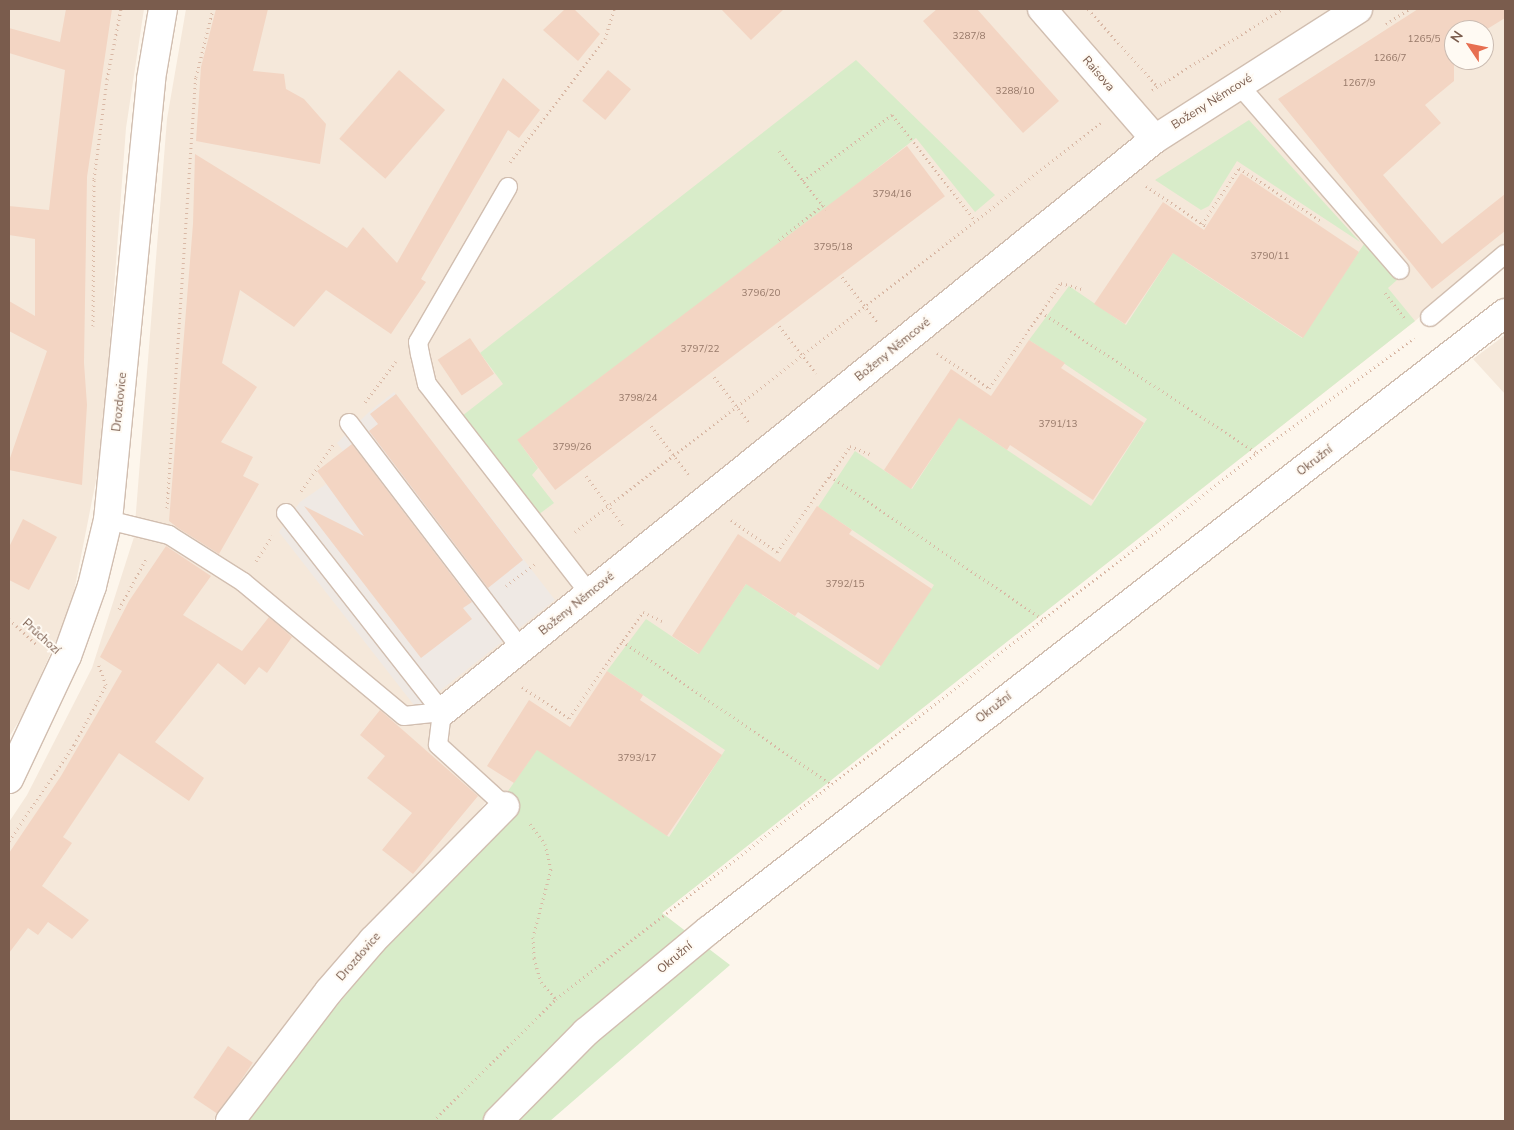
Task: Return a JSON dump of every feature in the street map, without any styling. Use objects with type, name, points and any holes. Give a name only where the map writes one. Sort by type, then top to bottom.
[{"type":"street","name":"Drozdovice","points":[[9,778],[62,667],[92,586],[108,520],[151,79],[163,9]]},
{"type":"street","name":"Raisova","points":[[1042,9],[1155,139]]},
{"type":"street","name":"Boženy Němcové","points":[[442,712],[1155,139],[1358,9]]},
{"type":"street","name":"Okružní","points":[[498,1121],[586,1032],[709,930],[1505,313]]},
{"type":"street","name":"Drozdovice","points":[[230,1121],[329,992],[373,940],[505,806]]},
{"type":"lane","points":[[1239,85],[1400,270]]},
{"type":"lane","points":[[508,187],[418,342],[420,354],[427,384],[590,594]]},
{"type":"lane","points":[[1430,316],[1504,258]]},
{"type":"lane","points":[[349,424],[521,649]]},
{"type":"lane","points":[[286,513],[442,712],[438,746],[505,806]]},
{"type":"lane","points":[[108,520],[169,535],[243,582],[404,716],[442,712]]},
{"type":"path","points":[[94,334],[94,179],[107,79],[121,9]]},
{"type":"path","points":[[508,187],[508,165],[605,39],[614,9]]},
{"type":"path","points":[[1088,9],[1158,87]]},
{"type":"path","points":[[486,602],[864,306],[1126,105],[1282,9]]},
{"type":"path","points":[[803,181],[892,115],[975,220]]},
{"type":"path","points":[[779,151],[825,207],[779,240]]},
{"type":"path","points":[[1202,224],[1239,168],[1327,225]]},
{"type":"path","points":[[1141,183],[1206,226]]},
{"type":"path","points":[[842,277],[896,348]]},
{"type":"path","points":[[932,349],[989,388],[1061,283],[1082,289]]},
{"type":"path","points":[[1041,312],[1257,453]]},
{"type":"path","points":[[779,326],[835,397]]},
{"type":"path","points":[[433,1121],[556,999],[1257,453],[1417,335]]},
{"type":"path","points":[[243,582],[286,513],[392,362],[420,354]]},
{"type":"path","points":[[714,377],[770,450]]},
{"type":"path","points":[[651,426],[707,500],[722,514],[777,552],[850,446],[872,455]]},
{"type":"path","points":[[586,476],[643,552]]},
{"type":"path","points":[[830,476],[1044,620]]},
{"type":"path","points":[[517,683],[569,718],[642,612],[662,621]]},
{"type":"path","name":"Průchozí","points":[[9,619],[62,667]]},
{"type":"path","points":[[622,641],[831,784]]},
{"type":"path","points":[[505,806],[532,826],[548,850],[551,875],[536,921],[532,948],[541,982],[556,999]]},
{"type":"shaded area","points":[[9,9],[144,9],[126,128],[102,450],[71,607],[24,713],[9,737]]},
{"type":"shaded area","points":[[186,9],[1505,9],[1505,243],[1415,321],[662,913],[498,786],[455,842],[328,969],[213,1121],[9,1121],[9,822],[27,795],[92,668],[134,537],[167,119]]},
{"type":"shaded area","points":[[1505,335],[1505,394],[1473,359]]},
{"type":"shaded area","points":[[394,392],[555,600],[417,709],[279,532],[300,502],[326,484],[317,471],[343,451],[337,443],[369,412]]},
{"type":"green space","points":[[856,60],[995,195],[975,212],[916,138],[522,446],[538,468],[532,475],[554,503],[538,515],[462,416],[503,384],[480,353]]},
{"type":"green space","points":[[1249,120],[1360,242],[1237,161],[1209,206],[1201,210],[1155,180]]},
{"type":"green space","points":[[1184,236],[1194,247],[1186,262],[1302,338],[1364,244],[1397,280],[1388,288],[1415,321],[662,913],[730,965],[550,1121],[241,1121],[414,913],[510,822],[508,791],[538,748],[669,837],[725,750],[607,671],[646,619],[698,654],[757,568],[770,579],[762,595],[878,670],[934,585],[818,507],[855,451],[912,489],[969,402],[984,412],[974,428],[1091,506],[1147,419],[1029,340],[1069,286],[1126,325]]},
{"type":"building","points":[[66,9],[112,9],[87,177],[84,363],[87,405],[82,485],[9,470],[9,461],[47,351],[9,331],[9,301],[35,316],[35,239],[9,235],[9,206],[49,210],[65,70],[9,53],[9,28],[60,42]]},
{"type":"building","points":[[216,9],[268,9],[253,71],[284,74],[286,89],[304,99],[326,124],[320,164],[196,141],[201,67]]},
{"type":"building","points":[[565,9],[574,9],[600,34],[578,61],[543,30]]},
{"type":"building","points":[[721,9],[784,9],[751,40]]},
{"type":"building","points":[[937,9],[977,9],[1059,101],[1023,133],[923,21]]},
{"type":"building","points":[[1418,9],[1505,9],[1505,18],[1494,25],[1494,20],[1444,20],[1444,70],[1454,70],[1454,81],[1425,105],[1441,123],[1383,175],[1442,244],[1505,194],[1505,231],[1432,289],[1278,99]]},
{"type":"building","points":[[399,70],[445,110],[385,179],[339,139]]},
{"type":"building","points":[[608,70],[631,89],[605,120],[582,101]]},
{"type":"building","points":[[503,78],[540,110],[519,138],[508,130],[421,279],[426,282],[391,334],[326,290],[294,327],[240,290],[222,363],[257,387],[221,442],[253,457],[243,476],[259,484],[219,554],[178,528],[169,521],[193,224],[195,154],[347,248],[363,227],[397,263]]},
{"type":"building","points":[[907,146],[945,196],[555,490],[517,440]]},
{"type":"building","points":[[1241,173],[1359,252],[1303,338],[1173,253],[1125,324],[1094,304],[1163,202],[1204,230]]},
{"type":"building","points":[[470,338],[494,374],[462,395],[438,360]]},
{"type":"building","points":[[1029,340],[1065,363],[1061,368],[1144,423],[1093,500],[1010,445],[1007,450],[959,418],[911,489],[884,470],[951,369],[991,396]]},
{"type":"building","points":[[396,394],[523,560],[488,588],[369,431],[378,424],[370,414]]},
{"type":"building","points":[[352,444],[472,602],[463,608],[472,619],[421,658],[304,506],[364,536],[317,471]]},
{"type":"building","points":[[817,506],[852,530],[849,534],[932,589],[881,666],[798,612],[795,616],[746,584],[699,654],[672,636],[738,534],[780,562]]},
{"type":"building","points":[[23,519],[57,537],[29,590],[9,580],[9,547]]},
{"type":"building","points":[[166,546],[211,576],[183,615],[242,651],[269,617],[292,637],[267,673],[259,667],[245,685],[218,663],[155,742],[204,778],[189,801],[119,753],[63,837],[72,843],[42,886],[89,920],[72,939],[48,922],[38,935],[28,928],[9,953],[9,853],[61,776],[122,671],[100,657],[129,601]]},
{"type":"building","points":[[607,671],[643,695],[640,700],[722,755],[667,836],[537,750],[514,783],[487,766],[529,700],[570,727]]},
{"type":"building","points":[[380,710],[478,796],[413,874],[382,850],[412,813],[367,778],[385,756],[360,735]]},
{"type":"building","points":[[228,1046],[253,1063],[218,1114],[193,1097]]}]
